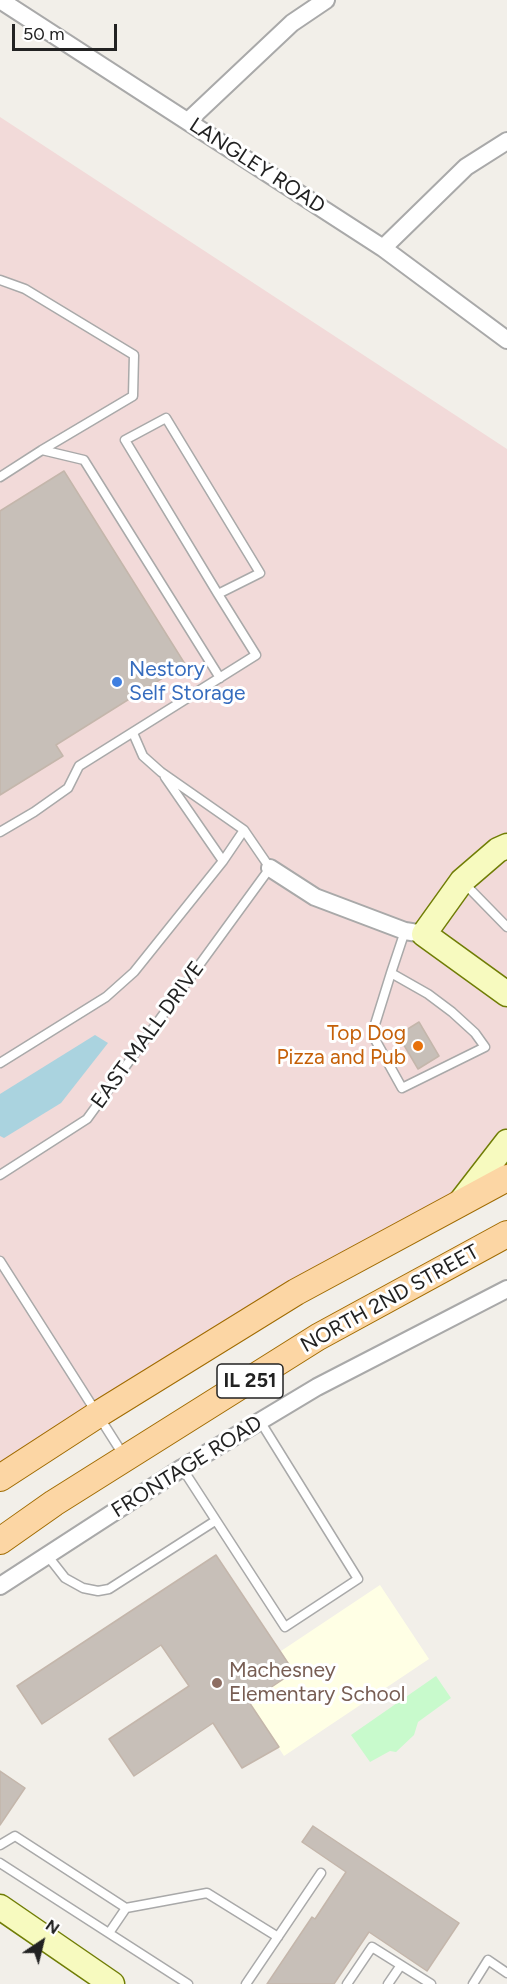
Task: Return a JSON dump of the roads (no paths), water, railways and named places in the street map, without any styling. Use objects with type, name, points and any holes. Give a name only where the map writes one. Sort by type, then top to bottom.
[{"type":"main road","name":"IL 251","points":[[0,1478],[296,1292],[507,1178]]},
{"type":"main road","name":"NORTH 2ND STREET","points":[[0,1541],[54,1503],[318,1338],[507,1234]]},
{"type":"street","name":"LANGLEY ROAD","points":[[0,0],[383,248],[507,340]]},
{"type":"street","points":[[188,121],[292,23],[326,0]]},
{"type":"street","points":[[383,248],[466,167],[507,141]]},
{"type":"street","points":[[414,933],[462,881],[504,851]]},
{"type":"street","points":[[270,868],[315,897],[414,933],[507,994]]},
{"type":"street","points":[[459,1204],[507,1143]]},
{"type":"street","name":"FRONTAGE ROAD","points":[[0,1586],[182,1468],[260,1421],[336,1377],[507,1289]]},
{"type":"street","points":[[0,1907],[112,1984]]},
{"type":"lane","points":[[0,280],[26,289],[134,355],[133,396],[0,477]]},
{"type":"lane","points":[[0,832],[68,788],[79,766],[256,655],[218,594],[124,440],[166,418],[260,573],[218,594]]},
{"type":"lane","points":[[42,450],[84,460],[220,678]]},
{"type":"lane","points":[[133,733],[143,756],[161,772],[244,830],[270,868]]},
{"type":"lane","points":[[161,772],[223,861]]},
{"type":"lane","points":[[0,1064],[106,997],[134,972],[223,861],[244,830]]},
{"type":"lane","name":"EAST MALL DRIVE","points":[[0,1175],[87,1119],[270,868]]},
{"type":"lane","points":[[462,881],[507,927]]},
{"type":"lane","points":[[391,973],[428,994],[452,1012],[485,1047],[402,1088],[372,1035],[391,973],[414,933]]},
{"type":"lane","points":[[0,1261],[125,1459]]},
{"type":"lane","points":[[182,1468],[285,1628],[358,1579],[260,1421]]},
{"type":"lane","points":[[47,1555],[65,1578],[83,1588],[98,1591],[110,1589],[214,1521]]},
{"type":"lane","points":[[0,1845],[15,1836],[126,1908],[207,1893],[278,1937]]},
{"type":"lane","points":[[0,1863],[188,1984]]},
{"type":"lane","points":[[246,1984],[321,1874]]},
{"type":"lane","points":[[109,1933],[126,1908]]},
{"type":"lane","points":[[347,1984],[372,1947],[431,1984]]},
{"type":"lane","points":[[473,1984],[488,1960],[507,1973]]},
{"type":"lane","points":[[388,1984],[401,1965]]},
{"type":"water","points":[[95,1035],[108,1043],[61,1103],[4,1138],[0,1136],[0,1094]]},
{"type":"place","name":"Nestory Self Storage","points":[[117,682]]},
{"type":"place","name":"Top Dog Pizza and Pub","points":[[418,1046]]},
{"type":"place","name":"Machesney Elementary School","points":[[217,1683]]}]
